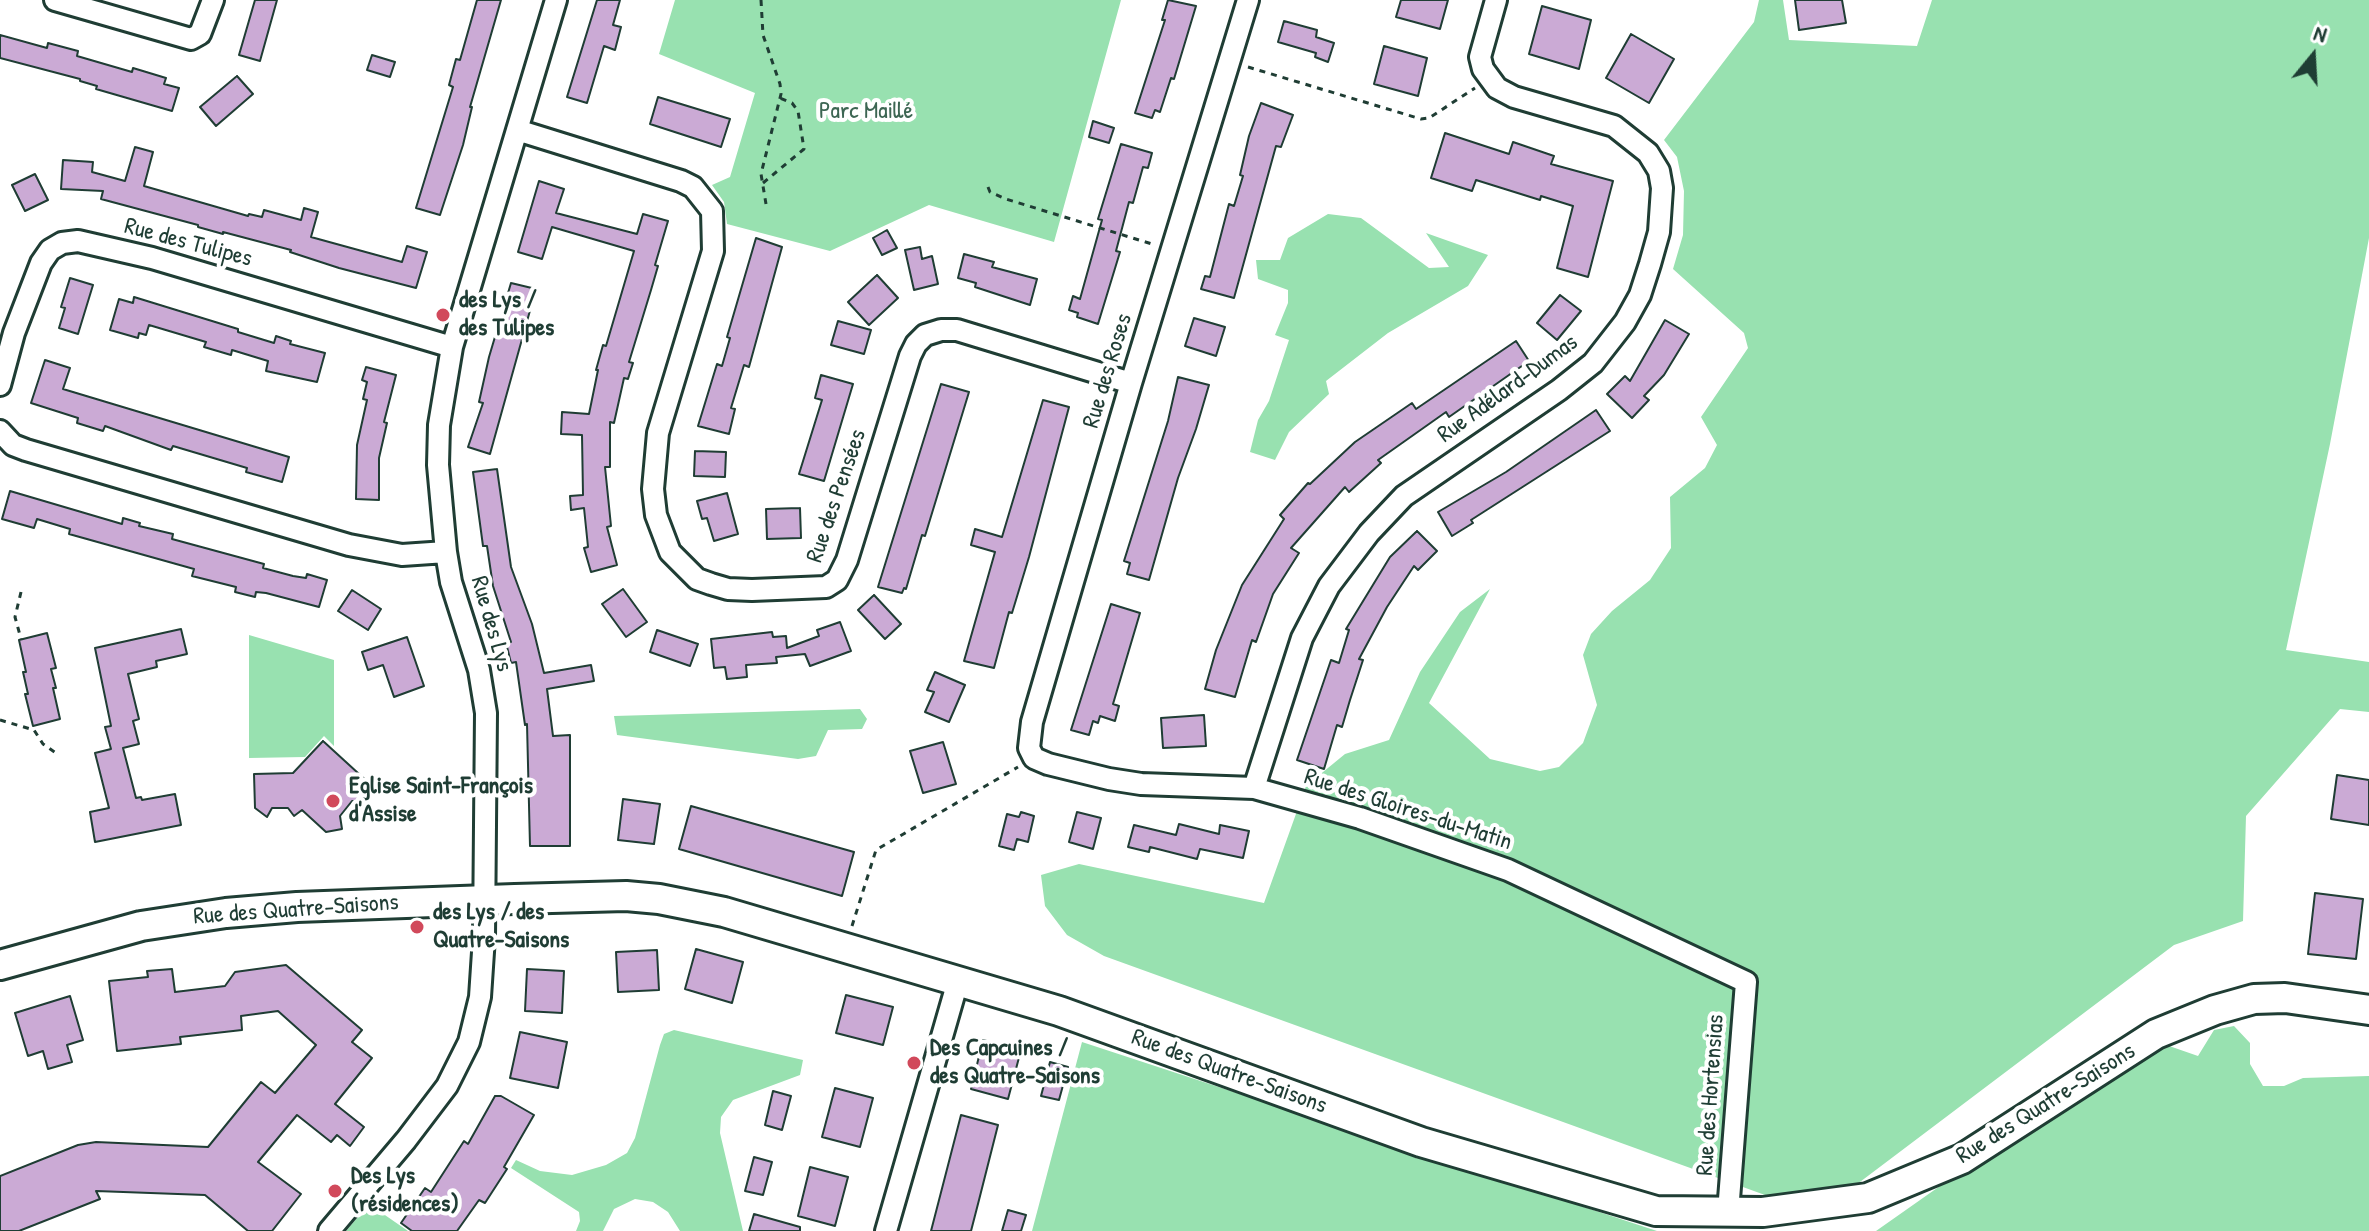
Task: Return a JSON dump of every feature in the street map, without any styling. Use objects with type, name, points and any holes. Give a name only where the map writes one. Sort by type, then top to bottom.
[{"type":"street","points":[[55,0],[191,39],[200,34],[213,0]]},
{"type":"street","name":"Rue des Lys","points":[[329,1231],[414,1130],[460,1063],[469,1042],[480,997],[486,766],[483,691],[451,582],[446,552],[438,465],[439,425],[452,347],[556,0]]},
{"type":"street","name":"Rue des Roses","points":[[1034,758],[1029,748],[1032,722],[1248,0]]},
{"type":"street","points":[[1488,79],[1480,57],[1496,0]]},
{"type":"street","name":"Rue Adélard-Dumas","points":[[1254,788],[1302,638],[1329,586],[1369,533],[1404,496],[1559,390],[1593,363],[1625,322],[1640,295],[1659,232],[1662,188],[1659,171],[1648,153],[1614,126],[1514,97],[1488,79]]},
{"type":"street","name":"Rue des Pensées","points":[[517,130],[681,181],[693,187],[712,211],[713,251],[658,433],[653,489],[656,515],[670,552],[691,573],[711,584],[728,589],[752,590],[826,587],[837,580],[847,560],[910,356],[925,335],[941,330],[957,330],[1131,383]]},
{"type":"street","name":"Rue des Tulipes","points":[[0,385],[14,333],[41,263],[50,250],[62,243],[78,241],[152,258],[452,347]]},
{"type":"street","points":[[0,431],[13,445],[26,450],[349,545],[402,555],[446,552]]},
{"type":"street","name":"Rue des Gloires-du-Matin","points":[[1034,758],[1075,772],[1141,784],[1254,788],[1360,818],[1508,870],[1746,982]]},
{"type":"street","name":"Rue des Quatre-Saisons","points":[[0,965],[100,936],[181,918],[297,907],[626,896],[659,899],[724,912],[1059,1011],[1435,1146],[1656,1211],[1763,1212],[1868,1198],[1962,1159],[2156,1034],[2215,1010],[2254,999],[2285,998],[2369,1010]]},
{"type":"street","points":[[886,1231],[958,981]]},
{"type":"street","name":"Rue des Hortensias","points":[[1728,1212],[1746,982]]},
{"type":"path","points":[[761,0],[763,35],[780,84],[780,98],[764,158],[766,204]]},
{"type":"path","points":[[1229,61],[1421,119],[1429,118],[1488,79]]},
{"type":"path","points":[[763,183],[804,149],[798,111],[792,103],[780,98]]},
{"type":"path","points":[[988,187],[990,192],[1006,199],[1171,250]]},
{"type":"path","points":[[21,592],[15,617],[21,639]]},
{"type":"path","points":[[0,720],[34,730],[43,744],[56,753]]},
{"type":"path","points":[[845,948],[876,850],[1034,758]]},
{"type":"green space","name":"Parc Maillé","points":[[675,0],[1121,0],[1054,242],[929,205],[830,251],[727,224],[724,202],[712,185],[730,177],[755,93],[659,54]]},
{"type":"green space","points":[[1759,0],[1783,0],[1789,40],[1917,46],[1932,0],[2369,0],[2369,238],[2330,444],[2286,650],[2369,662],[2369,712],[2340,709],[2246,816],[2243,921],[2174,945],[1844,1194],[1805,1198],[1765,1195],[1104,956],[1067,935],[1045,906],[1041,875],[1079,864],[1264,903],[1306,786],[1345,754],[1389,740],[1420,672],[1460,612],[1490,589],[1429,703],[1490,759],[1540,771],[1559,767],[1583,743],[1597,705],[1583,655],[1591,634],[1612,611],[1650,580],[1671,548],[1670,497],[1705,468],[1717,445],[1701,417],[1748,348],[1744,333],[1673,269],[1683,235],[1684,191],[1677,157],[1664,140],[1754,22]]},
{"type":"green space","points":[[1328,214],[1361,218],[1429,268],[1449,267],[1426,233],[1488,255],[1468,286],[1388,333],[1326,381],[1329,394],[1289,432],[1275,460],[1250,452],[1258,420],[1269,401],[1289,340],[1275,335],[1288,303],[1288,290],[1258,279],[1256,260],[1280,260],[1288,238]]},
{"type":"green space","points":[[249,635],[334,660],[334,746],[324,736],[305,757],[249,758]]},
{"type":"green space","points":[[860,709],[867,719],[862,729],[828,730],[816,756],[798,759],[617,735],[614,716]]},
{"type":"green space","points":[[2234,1026],[2250,1043],[2250,1064],[2263,1086],[2284,1086],[2303,1078],[2369,1076],[2369,1231],[1876,1231],[2149,1039],[2198,1056],[2214,1030]]},
{"type":"green space","points":[[674,1030],[803,1060],[800,1075],[733,1100],[721,1117],[720,1133],[743,1231],[680,1231],[668,1212],[653,1202],[635,1199],[614,1209],[603,1231],[576,1231],[579,1212],[511,1168],[516,1160],[540,1171],[572,1175],[606,1165],[627,1153],[635,1138],[664,1034]]},
{"type":"green space","points":[[1082,1042],[1657,1231],[1032,1231]]},
{"type":"green space","points":[[369,1204],[408,1231],[346,1231]]},
{"type":"building","points":[[255,0],[277,0],[260,61],[239,55]]},
{"type":"building","points":[[477,0],[501,0],[470,107],[463,145],[440,215],[416,208],[453,87],[449,85],[456,59],[460,60]]},
{"type":"building","points":[[597,0],[620,0],[613,25],[621,27],[615,50],[604,46],[587,103],[567,97]]},
{"type":"building","points":[[1168,0],[1196,6],[1174,79],[1171,78],[1160,112],[1155,110],[1152,118],[1135,113],[1165,20],[1162,20]]},
{"type":"building","points":[[1401,0],[1448,0],[1440,29],[1396,17]]},
{"type":"building","points":[[1795,0],[1842,0],[1846,23],[1799,30]]},
{"type":"building","points":[[1542,6],[1591,20],[1579,69],[1529,54]]},
{"type":"building","points":[[1284,21],[1317,30],[1316,37],[1334,43],[1328,62],[1315,57],[1316,53],[1278,42]]},
{"type":"building","points":[[1631,34],[1674,59],[1649,103],[1606,78]]},
{"type":"building","points":[[0,35],[47,48],[48,43],[78,51],[77,56],[166,78],[164,84],[179,88],[172,111],[96,89],[97,86],[80,79],[0,58]]},
{"type":"building","points":[[1384,46],[1427,58],[1418,96],[1374,84]]},
{"type":"building","points":[[372,55],[395,62],[390,77],[367,70]]},
{"type":"building","points":[[237,76],[253,94],[216,126],[200,107]]},
{"type":"building","points":[[658,97],[730,119],[721,147],[650,124]]},
{"type":"building","points":[[1261,103],[1293,115],[1281,147],[1276,146],[1234,298],[1201,289],[1205,276],[1210,277],[1229,204],[1234,206],[1243,176],[1240,175],[1249,136]]},
{"type":"building","points":[[1093,121],[1114,128],[1109,143],[1089,137]]},
{"type":"building","points":[[1445,133],[1509,154],[1513,142],[1554,156],[1551,164],[1613,181],[1588,277],[1557,268],[1573,206],[1541,196],[1540,200],[1476,180],[1472,191],[1431,178]]},
{"type":"building","points":[[1121,144],[1152,153],[1148,168],[1143,167],[1133,203],[1129,202],[1116,251],[1120,252],[1098,324],[1077,317],[1078,313],[1069,310],[1073,296],[1080,299],[1102,220],[1098,219]]},
{"type":"building","points":[[135,147],[153,152],[144,186],[248,216],[262,217],[264,210],[301,220],[304,208],[318,212],[311,237],[402,262],[407,246],[427,252],[416,288],[339,268],[291,250],[101,199],[103,191],[61,189],[63,160],[93,162],[92,172],[125,181]]},
{"type":"building","points":[[35,174],[48,200],[25,211],[12,185]]},
{"type":"building","points":[[539,181],[564,189],[556,213],[637,234],[643,214],[668,221],[629,362],[633,363],[628,379],[624,378],[614,423],[610,422],[610,467],[605,467],[611,526],[607,527],[617,565],[591,572],[584,548],[588,547],[584,508],[571,510],[570,496],[583,495],[582,435],[561,434],[562,412],[589,414],[596,370],[634,251],[552,227],[542,259],[518,252]]},
{"type":"building","points":[[887,230],[897,248],[882,255],[873,238]]},
{"type":"building","points":[[756,238],[782,247],[749,367],[744,365],[731,408],[735,409],[729,434],[698,426],[717,364],[722,366],[730,338],[727,337]]},
{"type":"building","points":[[920,247],[922,259],[932,256],[938,284],[914,290],[905,250]]},
{"type":"building","points":[[964,254],[994,262],[992,267],[1037,279],[1030,305],[975,287],[976,283],[958,278]]},
{"type":"building","points":[[877,275],[898,298],[869,325],[848,302]]},
{"type":"building","points":[[70,278],[93,285],[78,334],[59,328],[65,308],[61,307]]},
{"type":"building","points":[[511,283],[536,289],[490,454],[468,447],[483,403],[479,402],[489,357]]},
{"type":"building","points":[[1560,295],[1581,311],[1557,340],[1537,323]]},
{"type":"building","points":[[134,297],[274,343],[276,336],[291,341],[290,344],[325,353],[317,382],[266,371],[268,361],[232,350],[231,355],[204,347],[206,342],[149,325],[146,335],[139,333],[138,338],[110,330],[119,299],[133,303]]},
{"type":"building","points":[[1194,318],[1225,327],[1216,356],[1185,346]]},
{"type":"building","points":[[1665,320],[1689,334],[1664,375],[1644,396],[1649,400],[1632,418],[1607,394],[1625,376],[1630,381]]},
{"type":"building","points":[[838,321],[871,330],[864,354],[831,345]]},
{"type":"building","points":[[1516,341],[1529,361],[1449,417],[1446,412],[1378,460],[1381,463],[1349,492],[1345,487],[1291,548],[1299,553],[1273,594],[1256,642],[1252,640],[1235,697],[1205,689],[1216,650],[1242,585],[1284,519],[1280,515],[1308,483],[1355,442],[1412,403],[1416,409]]},
{"type":"building","points":[[45,360],[70,368],[63,389],[289,457],[282,482],[173,446],[171,450],[105,426],[103,431],[77,423],[78,418],[31,403]]},
{"type":"building","points":[[366,367],[396,375],[379,458],[379,500],[356,499],[357,445],[367,400],[363,399],[367,382],[362,380]]},
{"type":"building","points":[[821,375],[853,384],[824,481],[799,474],[822,400],[815,398]]},
{"type":"building","points":[[1178,377],[1209,385],[1149,580],[1127,574],[1130,563],[1124,561],[1168,421]]},
{"type":"building","points":[[941,384],[969,392],[925,536],[922,535],[906,589],[902,593],[878,587]]},
{"type":"building","points":[[1043,400],[1069,407],[1029,557],[1012,613],[1009,612],[994,668],[964,661],[995,552],[971,545],[975,529],[1002,537]]},
{"type":"building","points":[[1596,410],[1610,431],[1471,520],[1473,523],[1452,536],[1438,512],[1506,472]]},
{"type":"building","points":[[695,451],[726,452],[725,477],[694,476]]},
{"type":"building","points":[[497,469],[511,567],[532,624],[544,673],[591,665],[594,681],[547,689],[553,736],[570,735],[570,846],[530,846],[527,724],[516,662],[511,663],[506,643],[511,642],[493,586],[487,546],[483,546],[473,472]]},
{"type":"building","points":[[10,491],[122,524],[123,518],[140,523],[139,526],[173,534],[172,539],[264,564],[263,568],[327,580],[319,607],[266,593],[256,592],[255,597],[235,592],[236,587],[192,576],[194,569],[69,534],[70,529],[37,519],[34,528],[2,519]]},
{"type":"building","points":[[727,493],[738,534],[714,541],[707,518],[702,519],[697,501]]},
{"type":"building","points":[[800,508],[801,538],[767,539],[766,509]]},
{"type":"building","points":[[1417,531],[1437,551],[1418,570],[1414,566],[1359,659],[1363,660],[1342,727],[1337,725],[1324,769],[1297,760],[1331,660],[1339,663],[1349,630],[1346,629],[1390,557]]},
{"type":"building","points":[[623,589],[647,622],[626,637],[602,604]]},
{"type":"building","points":[[352,590],[381,609],[368,630],[338,611]]},
{"type":"building","points":[[874,595],[901,624],[885,639],[858,610]]},
{"type":"building","points":[[1111,604],[1140,613],[1113,704],[1119,706],[1115,721],[1100,716],[1098,723],[1093,721],[1089,735],[1071,730]]},
{"type":"building","points":[[840,622],[851,651],[810,666],[805,654],[776,657],[777,663],[746,665],[747,677],[727,679],[725,667],[714,668],[711,639],[772,632],[773,637],[786,636],[787,648],[819,636],[817,630]]},
{"type":"building","points":[[181,629],[187,654],[156,661],[157,667],[128,674],[139,719],[133,721],[139,744],[123,748],[136,798],[141,797],[142,800],[175,794],[181,825],[95,842],[90,812],[109,808],[95,753],[111,749],[105,727],[111,726],[95,648]]},
{"type":"building","points":[[657,630],[698,644],[690,666],[650,652]]},
{"type":"building","points":[[47,633],[56,668],[51,669],[60,719],[33,726],[25,694],[28,694],[23,672],[26,672],[19,640]]},
{"type":"building","points":[[407,637],[424,686],[394,697],[383,665],[368,670],[362,652]]},
{"type":"building","points":[[935,672],[965,685],[949,722],[925,712],[934,692],[927,690]]},
{"type":"building","points":[[1204,715],[1206,746],[1163,748],[1161,718]]},
{"type":"building","points":[[323,741],[370,784],[368,801],[352,801],[340,816],[342,829],[326,832],[302,810],[294,816],[288,808],[272,808],[267,817],[255,808],[254,774],[293,773]]},
{"type":"building","points":[[943,742],[956,784],[923,793],[910,751]]},
{"type":"building","points":[[2337,775],[2369,780],[2369,825],[2331,819]]},
{"type":"building","points":[[623,799],[660,804],[654,844],[618,840]]},
{"type":"building","points":[[691,806],[854,852],[842,896],[679,849]]},
{"type":"building","points":[[1021,812],[1034,816],[1028,842],[1017,839],[1014,850],[999,846],[1007,814],[1019,817]]},
{"type":"building","points":[[1077,812],[1101,818],[1093,849],[1069,842]]},
{"type":"building","points":[[1179,824],[1219,834],[1220,825],[1249,831],[1243,858],[1200,849],[1197,859],[1150,847],[1149,852],[1128,847],[1134,825],[1176,835]]},
{"type":"building","points":[[2315,893],[2363,899],[2356,959],[2308,954]]},
{"type":"building","points":[[696,949],[743,962],[732,1003],[685,989]]},
{"type":"building","points":[[657,950],[659,990],[618,992],[616,952]]},
{"type":"building","points":[[286,965],[362,1030],[352,1042],[372,1058],[335,1104],[364,1127],[350,1146],[337,1135],[331,1142],[297,1115],[258,1162],[301,1194],[272,1231],[248,1231],[205,1195],[96,1191],[100,1199],[19,1231],[0,1231],[0,1176],[78,1145],[96,1142],[208,1147],[261,1082],[275,1093],[316,1045],[278,1011],[241,1016],[242,1030],[180,1037],[181,1044],[117,1051],[109,981],[148,977],[147,971],[172,969],[175,992],[225,986],[235,972]]},
{"type":"building","points":[[527,969],[564,971],[562,1013],[525,1011]]},
{"type":"building","points":[[846,995],[893,1007],[883,1045],[836,1033]]},
{"type":"building","points":[[70,996],[83,1040],[67,1045],[72,1062],[48,1069],[43,1051],[28,1056],[15,1013]]},
{"type":"building","points":[[520,1032],[567,1042],[558,1088],[510,1078]]},
{"type":"building","points":[[983,1040],[1021,1050],[1008,1099],[971,1089]]},
{"type":"building","points":[[1050,1062],[1068,1067],[1059,1100],[1041,1096]]},
{"type":"building","points":[[835,1088],[873,1098],[860,1147],[822,1137]]},
{"type":"building","points":[[773,1091],[791,1096],[782,1130],[765,1125]]},
{"type":"building","points":[[495,1096],[501,1096],[534,1115],[504,1167],[507,1169],[485,1203],[479,1200],[457,1231],[412,1231],[401,1223],[425,1188],[431,1192],[464,1141],[468,1144]]},
{"type":"building","points":[[961,1115],[998,1125],[971,1231],[931,1231]]},
{"type":"building","points":[[754,1157],[772,1162],[763,1195],[745,1191]]},
{"type":"building","points":[[810,1167],[848,1177],[835,1226],[798,1216]]},
{"type":"building","points":[[1008,1210],[1026,1215],[1021,1231],[1002,1231]]},
{"type":"building","points":[[754,1214],[800,1227],[800,1231],[749,1231]]},
{"type":"place","name":"des Lys / des Tulipes","points":[[443,315]]},
{"type":"place","name":"Eglise Saint-François d'Assise","points":[[333,801]]},
{"type":"place","name":"des Lys / des Quatre-Saisons","points":[[417,927]]},
{"type":"place","name":"Des Capcuines / des Quatre-Saisons","points":[[914,1063]]},
{"type":"place","name":"Des Lys (résidences)","points":[[335,1191]]}]
